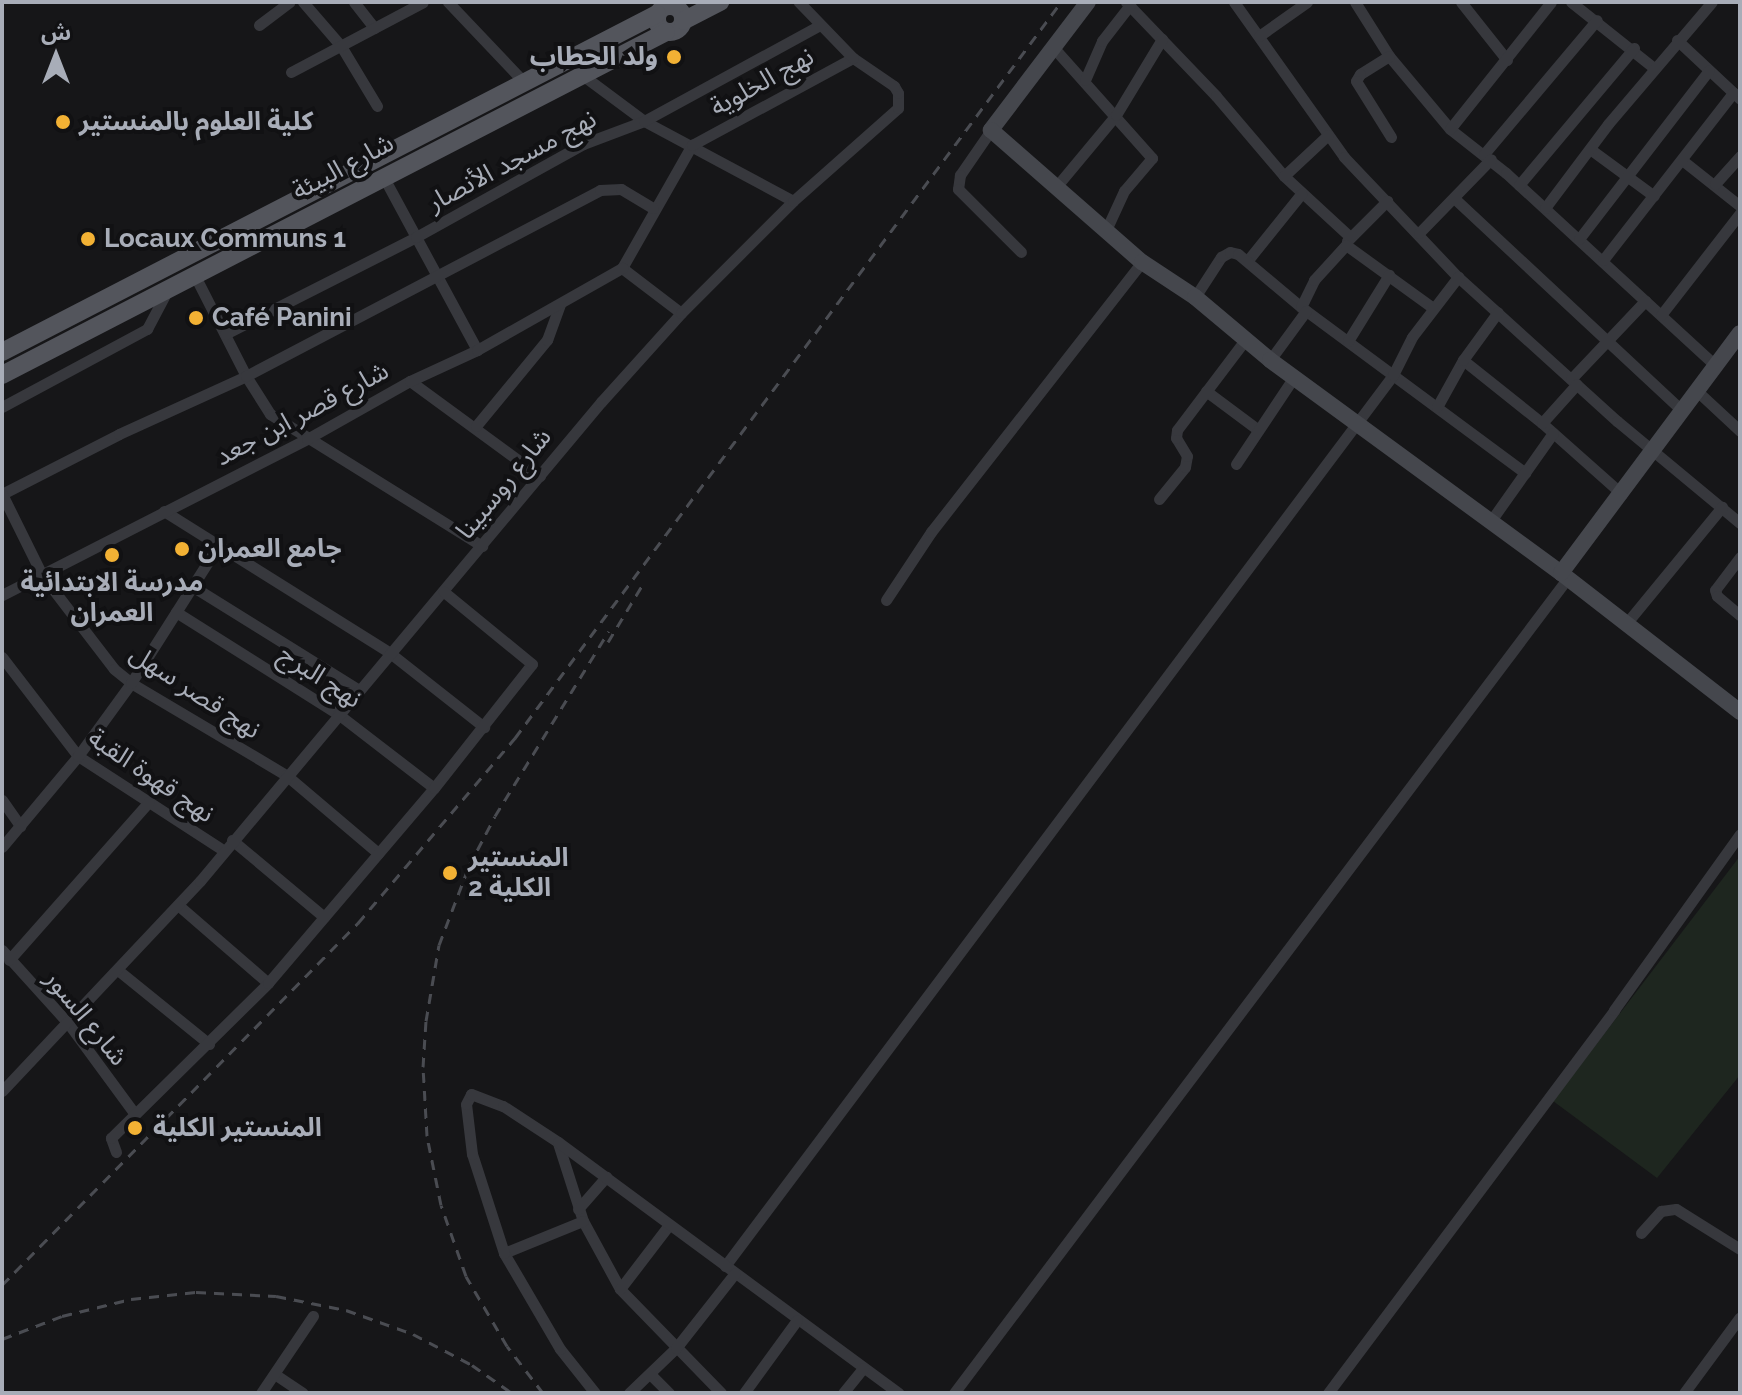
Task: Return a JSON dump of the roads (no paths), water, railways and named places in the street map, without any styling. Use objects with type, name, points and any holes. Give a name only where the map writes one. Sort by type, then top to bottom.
[{"type":"main road","name":"شارع البيئة","points":[[2,352],[668,8],[720,2]]},
{"type":"main road","name":"شارع البيئة","points":[[2,375],[666,32],[657,23],[668,8]]},
{"type":"main road","points":[[188,278],[192,252]]},
{"type":"main road","points":[[175,262],[188,278]]},
{"type":"street","points":[[259,25],[289,2]]},
{"type":"street","points":[[303,2],[341,46],[377,106]]},
{"type":"street","points":[[354,2],[374,28]]},
{"type":"street","points":[[291,72],[423,2]]},
{"type":"street","points":[[448,2],[524,82]]},
{"type":"street","name":"شارع روسبينا","points":[[2,1091],[119,971],[178,905],[681,313],[793,201],[898,108],[894,86],[853,58],[799,2]]},
{"type":"street","points":[[1021,252],[958,189],[960,175],[1088,2]]},
{"type":"street","points":[[1235,2],[1328,135],[1363,178],[1458,277],[1653,452],[1731,509],[1740,523]]},
{"type":"street","points":[[1259,36],[1307,2]]},
{"type":"street","points":[[1355,2],[1389,56],[1450,129],[1487,156],[1716,366]]},
{"type":"street","points":[[1461,2],[1507,60]]},
{"type":"street","points":[[1450,129],[1551,2]]},
{"type":"street","points":[[1571,2],[1634,48],[1654,68]]},
{"type":"street","points":[[1545,208],[1654,68],[1712,2]]},
{"type":"street","points":[[1085,80],[1102,41],[1128,4],[1284,176],[1348,241],[1433,308]]},
{"type":"street","points":[[1419,233],[1455,199],[1597,20]]},
{"type":"street","name":"نهج مسجد الأنصار","points":[[225,334],[416,237],[583,144],[644,121],[820,25]]},
{"type":"street","points":[[1056,187],[1116,115],[1162,39]]},
{"type":"street","points":[[1603,260],[1737,96],[1677,40]]},
{"type":"street","points":[[1053,47],[1152,158],[1124,191],[1107,228]]},
{"type":"street","points":[[1519,185],[1634,48]]},
{"type":"street","points":[[1389,56],[1360,74],[1356,81],[1391,137]]},
{"type":"street","name":"نهج الخلوية","points":[[692,145],[853,58]]},
{"type":"street","points":[[1579,239],[1709,70]]},
{"type":"street","points":[[581,74],[644,121],[793,201]]},
{"type":"street","points":[[991,130],[1107,228],[1142,262],[1195,297],[1270,360],[1564,576],[1740,712]]},
{"type":"street","points":[[1284,176],[1328,135]]},
{"type":"street","points":[[681,313],[622,268],[653,208],[692,145]]},
{"type":"street","points":[[1590,149],[1654,196]]},
{"type":"street","points":[[1715,184],[1740,156]]},
{"type":"street","points":[[1682,160],[1740,206]]},
{"type":"street","points":[[383,176],[477,350]]},
{"type":"street","points":[[2,494],[119,434],[246,376],[600,190],[621,189],[653,208]]},
{"type":"street","points":[[1248,260],[1301,194]]},
{"type":"street","points":[[1455,199],[1682,411]]},
{"type":"street","points":[[1270,360],[1304,309],[1314,280],[1387,201]]},
{"type":"street","points":[[1661,315],[1740,213]]},
{"type":"street","points":[[1195,297],[1221,257],[1230,252],[1248,260],[1304,309],[1525,473]]},
{"type":"street","points":[[886,600],[931,532],[1142,262]]},
{"type":"street","name":"شارع قصر ابن جعد","points":[[2,595],[307,439],[410,381],[477,350],[622,268]]},
{"type":"street","points":[[1348,341],[1389,275]]},
{"type":"street","points":[[629,1393],[676,1348],[730,1270],[1355,421],[1393,375],[1412,337],[1458,277]]},
{"type":"street","points":[[2,407],[147,329],[188,278],[225,334],[270,414],[482,546]]},
{"type":"street","points":[[1542,423],[1608,341],[1645,301]]},
{"type":"street","points":[[476,426],[547,340],[560,304]]},
{"type":"street","points":[[1437,407],[1463,360],[1498,312]]},
{"type":"street","points":[[954,1393],[1564,576],[1740,334]]},
{"type":"street","points":[[1159,499],[1185,467],[1187,456],[1176,438],[1177,430],[1245,340]]},
{"type":"street","points":[[1463,360],[1542,423],[1622,494]]},
{"type":"street","points":[[1236,464],[1255,440],[1257,429],[1294,377]]},
{"type":"street","points":[[410,381],[476,426],[540,476]]},
{"type":"street","points":[[1206,391],[1257,429]]},
{"type":"street","points":[[1697,391],[1740,431]]},
{"type":"street","points":[[1490,522],[1553,433]]},
{"type":"street","name":"نهج قصر سهل","points":[[2,494],[42,575],[114,669],[131,683],[286,775],[378,853]]},
{"type":"street","points":[[1625,625],[1731,509]]},
{"type":"street","points":[[164,511],[390,653],[484,727]]},
{"type":"street","points":[[2,847],[78,756],[131,683],[218,546]]},
{"type":"street","points":[[1740,557],[1715,590],[1717,596],[1740,615]]},
{"type":"street","points":[[192,586],[359,690]]},
{"type":"street","points":[[116,1152],[111,1138],[134,1113],[141,1112],[268,983],[434,788],[532,664],[444,592]]},
{"type":"street","name":"نهج البرج","points":[[176,612],[338,714],[434,788]]},
{"type":"street","name":"نهج قهوة القبة","points":[[2,657],[78,756],[223,850]]},
{"type":"street","points":[[2,800],[20,826]]},
{"type":"street","points":[[6,955],[149,802]]},
{"type":"street","points":[[1328,1393],[1614,1010],[1740,834]]},
{"type":"street","points":[[232,840],[324,917]]},
{"type":"street","points":[[178,905],[268,983]]},
{"type":"street","name":"شارع السور","points":[[6,955],[68,1023],[134,1113]]},
{"type":"street","points":[[119,971],[209,1044]]},
{"type":"street","points":[[595,1393],[560,1349],[504,1253],[472,1154],[468,1097],[476,1095],[503,1106],[558,1142],[898,1393]]},
{"type":"street","points":[[558,1142],[580,1215],[620,1289],[721,1393]]},
{"type":"street","points":[[504,1253],[580,1215],[606,1177]]},
{"type":"street","points":[[1641,1233],[1661,1211],[1676,1209],[1740,1249]]},
{"type":"street","points":[[620,1289],[669,1225]]},
{"type":"street","points":[[261,1393],[313,1316]]},
{"type":"street","points":[[1684,1393],[1740,1317]]},
{"type":"street","points":[[744,1393],[797,1320]]},
{"type":"street","points":[[843,1393],[863,1368]]},
{"type":"street","points":[[650,1374],[669,1393]]},
{"type":"street","points":[[276,1375],[303,1393]]},
{"type":"railway","points":[[2,1285],[358,923],[515,738],[1061,2]]},
{"type":"railway","points":[[608,642],[643,584]]},
{"type":"railway","points":[[543,1393],[507,1346],[466,1276],[441,1205],[427,1136],[423,1067],[426,1021],[439,945],[469,866],[495,816],[609,631]]},
{"type":"railway","points":[[2,1339],[62,1316],[131,1299],[196,1292],[276,1296],[346,1310],[413,1334],[472,1365],[512,1393]]},
{"type":"place","name":"ولد الحطاب","points":[[674,57]]},
{"type":"place","name":"كلية العلوم بالمنستير","points":[[63,122]]},
{"type":"place","name":"Locaux Communs 1","points":[[88,239]]},
{"type":"place","name":"Café Panini","points":[[196,318]]},
{"type":"place","name":"جامع العمران","points":[[182,549]]},
{"type":"place","name":"مدرسة الابتدائية العمران","points":[[112,555]]},
{"type":"place","name":"المنستير الكلية 2","points":[[450,873]]},
{"type":"place","name":"المنستير الكلية","points":[[135,1128]]}]
